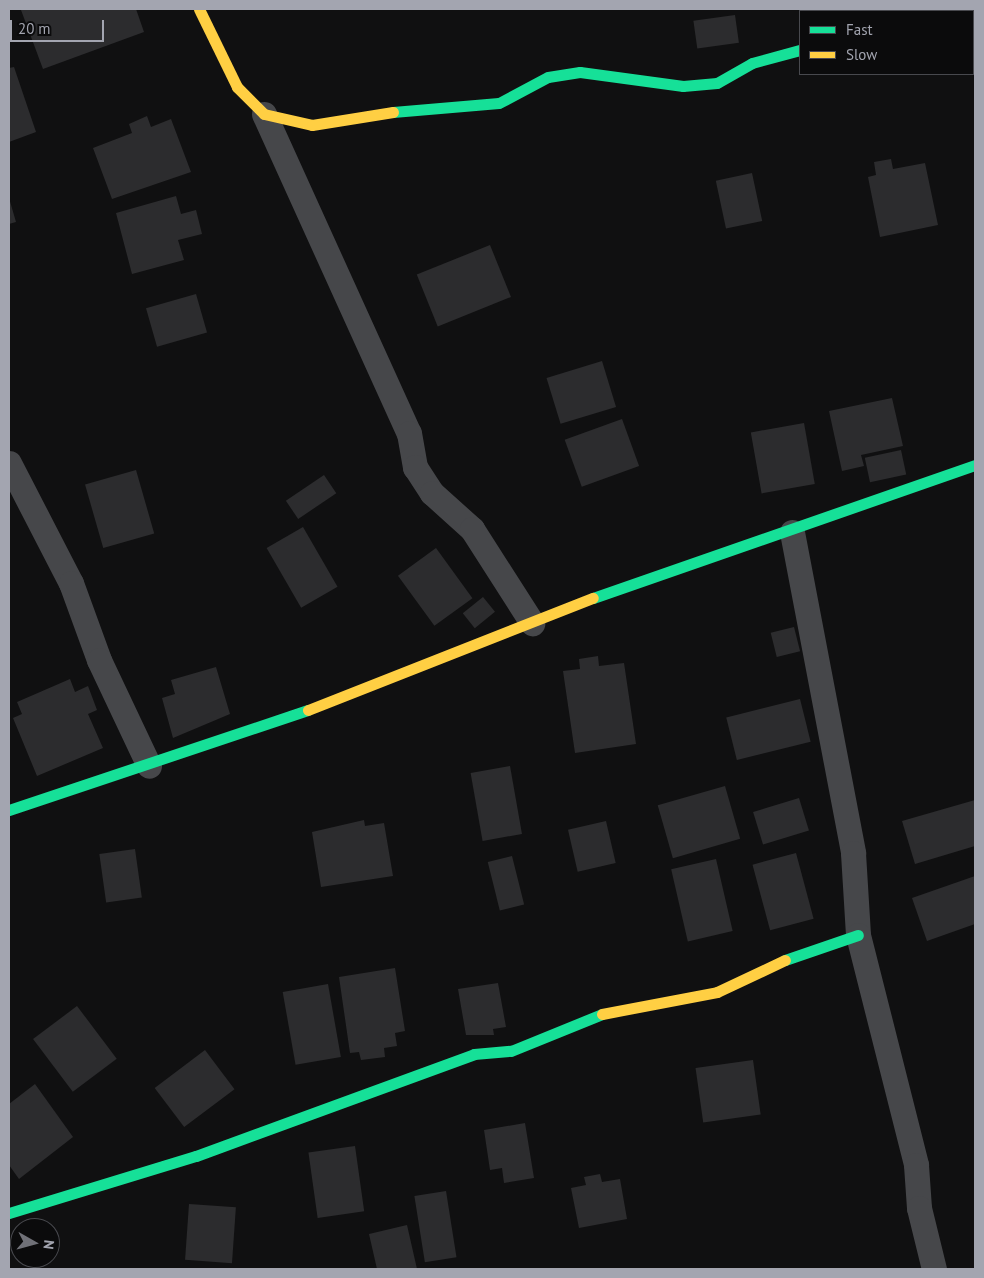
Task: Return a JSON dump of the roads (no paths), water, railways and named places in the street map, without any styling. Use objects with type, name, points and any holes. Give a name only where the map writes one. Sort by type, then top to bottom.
[{"type":"street","points":[[199,9],[237,87],[264,114],[409,434],[414,467],[432,492],[472,528],[532,623]]},
{"type":"street","points":[[264,114],[312,125],[351,116],[499,103],[548,77],[580,72],[683,86],[717,83],[752,63],[799,50]]},
{"type":"street","points":[[9,463],[71,583],[99,660],[149,766]]},
{"type":"street","points":[[9,810],[149,766],[324,705],[616,589],[792,532],[975,465]]},
{"type":"street","points":[[792,532],[852,853],[858,935],[916,1165],[920,1217],[934,1269]]},
{"type":"street","points":[[9,1213],[196,1156],[465,1057],[510,1051],[558,1028],[610,1011],[717,992],[795,955],[858,935]]}]
